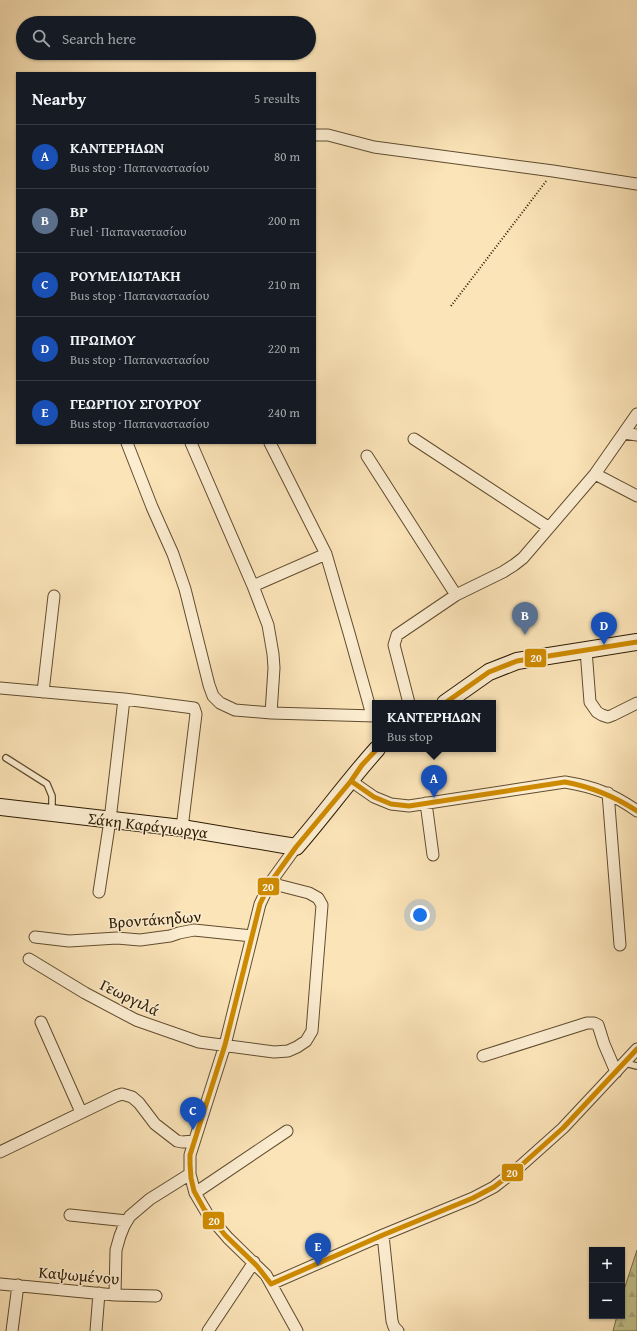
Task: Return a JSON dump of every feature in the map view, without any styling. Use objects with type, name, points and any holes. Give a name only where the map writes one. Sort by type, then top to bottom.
[{"type":"street","points":[[316,135],[328,135],[374,147],[637,184]]},
{"type":"street","points":[[408,700],[394,645],[397,635],[402,630],[456,594],[503,572],[523,558],[595,474],[637,414]]},
{"type":"street","points":[[624,433],[637,435]]},
{"type":"street","points":[[414,439],[548,527]]},
{"type":"street","points":[[127,444],[152,507],[173,554],[185,589],[213,696],[220,703],[235,710],[271,713],[372,715]]},
{"type":"street","points":[[191,444],[253,586],[268,626],[274,668],[271,713]]},
{"type":"street","points":[[271,444],[326,554],[372,712]]},
{"type":"street","points":[[367,456],[456,594]]},
{"type":"street","points":[[595,474],[637,496]]},
{"type":"street","points":[[253,586],[326,554]]},
{"type":"street","points":[[43,692],[54,596]]},
{"type":"street","points":[[449,700],[489,672],[502,666],[532,658],[637,642]]},
{"type":"street","points":[[586,650],[590,702],[598,712],[608,717],[637,703]]},
{"type":"street","points":[[0,688],[124,699],[194,708],[196,714],[182,828]]},
{"type":"street","points":[[99,892],[110,820],[124,699]]},
{"type":"street","points":[[297,1331],[266,1275],[228,1238],[208,1215],[195,1193],[190,1174],[190,1155],[225,1045],[260,904],[270,883],[296,847],[374,752]]},
{"type":"street","points":[[351,781],[374,797],[391,804],[409,806],[565,782],[586,785],[608,793],[637,811]]},
{"type":"street","points":[[608,793],[620,945]]},
{"type":"street","points":[[426,803],[433,856]]},
{"type":"street","name":"Σάκη Καράγιωργα","points":[[0,807],[182,828],[296,847]]},
{"type":"street","name":"Γεωργιλά","points":[[29,959],[85,993],[136,1020],[153,1027],[199,1042],[274,1052],[288,1051],[297,1047],[306,1040],[312,1031],[322,905],[318,898],[309,893],[270,883]]},
{"type":"street","name":"Βροντάκηδων","points":[[35,937],[69,941],[117,938],[140,940],[170,936],[194,930],[252,936]]},
{"type":"street","points":[[41,1022],[81,1112]]},
{"type":"street","points":[[483,1056],[587,1023],[594,1023],[598,1025],[601,1031],[604,1044],[616,1072]]},
{"type":"street","points":[[271,1284],[383,1235],[473,1198],[504,1180],[563,1128],[637,1049]]},
{"type":"street","points":[[0,1152],[81,1112],[122,1094],[132,1097],[139,1103],[155,1124],[177,1141],[194,1141]]},
{"type":"street","points":[[195,1193],[287,1131]]},
{"type":"street","points":[[115,1295],[116,1250],[120,1236],[130,1216],[150,1199],[190,1174]]},
{"type":"street","points":[[70,1215],[127,1222]]},
{"type":"street","points":[[383,1235],[392,1321],[394,1327],[398,1331]]},
{"type":"street","points":[[208,1331],[254,1262]]},
{"type":"street","name":"Καψωμένου","points":[[0,1284],[115,1295],[156,1296]]},
{"type":"street","points":[[12,1331],[18,1285]]},
{"type":"street","points":[[96,1331],[98,1293]]},
{"type":"lane","points":[[6,758],[47,784],[52,796],[52,814]]},
{"type":"lane","points":[[625,1063],[637,1066]]},
{"type":"path","points":[[451,306],[553,171]]},
{"type":"green space","points":[[637,1250],[637,1331],[613,1331],[616,1319],[625,1319],[625,1287]]},
{"type":"transit line","name":"20","points":[[449,700],[489,672],[517,661],[637,642]]},
{"type":"transit line","name":"20","points":[[374,752],[296,847],[270,883],[260,904],[225,1045],[190,1155],[191,1178],[194,1191],[204,1209],[225,1235],[257,1266],[271,1284],[383,1235],[473,1198],[494,1187],[516,1170],[563,1128],[637,1049]]},
{"type":"transit line","name":"20","points":[[351,781],[374,797],[391,804],[409,806],[565,782],[602,793],[637,811]]},
{"type":"place","name":"BP","points":[[525,635]]},
{"type":"place","name":"ΠΡΩΙΜΟΥ","points":[[604,645]]},
{"type":"place","name":"ΚΑΝΤΕΡΗΔΩΝ","points":[[434,798]]},
{"type":"place","name":"ΡΟΥΜΕΛΙΩΤΑΚΗ","points":[[193,1130]]},
{"type":"place","name":"ΓΕΩΡΓΙΟΥ ΣΓΟΥΡΟΥ","points":[[318,1266]]}]
